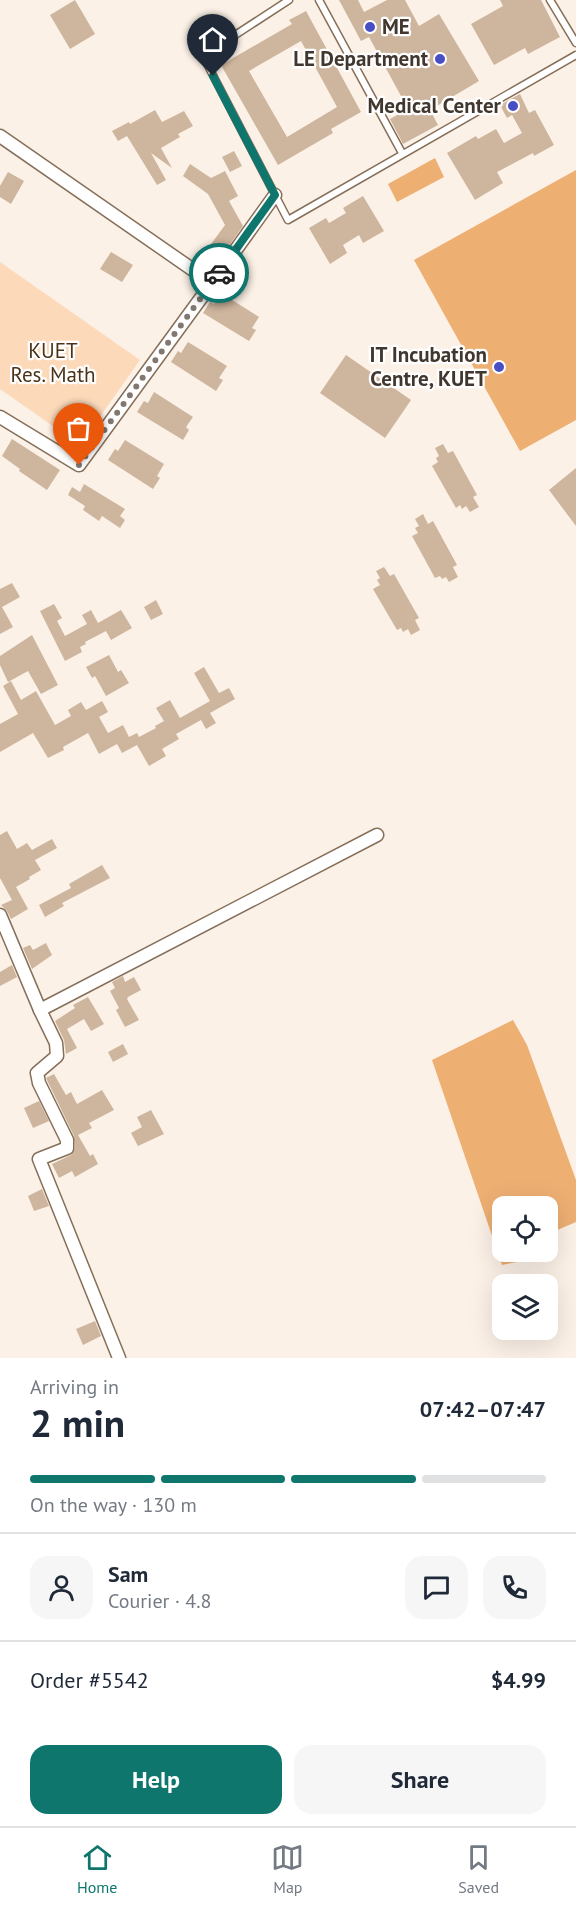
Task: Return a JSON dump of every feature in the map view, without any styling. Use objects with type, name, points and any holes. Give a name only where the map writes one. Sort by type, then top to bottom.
[{"type":"street","points":[[0,136],[212,283]]},
{"type":"street","points":[[0,417],[79,465],[275,195]]},
{"type":"street","points":[[40,1010],[377,835]]},
{"type":"street","points":[[0,915],[56,1043],[57,1056],[37,1073],[39,1083],[67,1140],[67,1148],[39,1159],[119,1358]]},
{"type":"lane","points":[[289,0],[203,56],[288,220],[576,55]]},
{"type":"lane","points":[[319,0],[402,153]]},
{"type":"lane","points":[[550,0],[576,44]]},
{"type":"green space","name":"KUET Res. Math","points":[[0,262],[140,360],[80,445],[0,389]]},
{"type":"shaded area","points":[[435,158],[444,177],[397,202],[388,184]]},
{"type":"shaded area","points":[[576,170],[576,420],[520,451],[414,260]]},
{"type":"shaded area","points":[[513,1020],[527,1045],[576,1180],[576,1222],[558,1230],[558,1196],[492,1196],[492,1236],[432,1060]]},
{"type":"shaded area","points":[[501,1262],[516,1262],[502,1265]]},
{"type":"building","points":[[75,0],[95,34],[70,49],[50,15]]},
{"type":"building","points":[[339,0],[358,0],[364,12],[387,0],[405,0],[419,26],[439,14],[479,81],[430,110],[438,125],[403,144],[390,119],[408,109],[369,37],[361,41]]},
{"type":"building","points":[[500,0],[541,0],[560,37],[528,54],[525,48],[494,65],[471,24],[503,6]]},
{"type":"building","points":[[306,11],[361,112],[331,129],[333,133],[278,165],[221,65],[292,24],[289,20]],"holes":[[[301,41],[337,107],[287,137],[249,71]]]},
{"type":"building","points":[[520,94],[529,113],[535,110],[554,145],[497,172],[503,183],[475,200],[447,153],[476,136],[478,139],[496,129],[504,143],[522,133],[512,115],[507,118],[500,105]]},
{"type":"building","points":[[155,110],[162,122],[184,111],[193,126],[178,134],[180,137],[161,148],[172,168],[151,153],[166,180],[157,185],[127,136],[118,141],[112,131]]},
{"type":"building","points":[[234,151],[242,166],[230,172],[222,157]]},
{"type":"building","points":[[190,164],[211,178],[225,171],[238,196],[229,201],[243,226],[215,265],[203,255],[225,225],[208,194],[183,176]]},
{"type":"building","points":[[8,172],[24,181],[11,204],[0,197],[0,186]]},
{"type":"building","points":[[363,196],[384,231],[363,243],[359,235],[343,245],[347,253],[330,264],[309,228],[326,218],[329,223],[346,213],[343,208]]},
{"type":"building","points":[[111,252],[133,265],[122,282],[100,269]]},
{"type":"building","points":[[221,293],[259,317],[252,328],[256,330],[249,341],[203,313],[210,302],[214,304]]},
{"type":"building","points":[[188,342],[227,366],[219,378],[223,380],[216,391],[171,362]]},
{"type":"building","points":[[346,355],[411,400],[385,438],[320,393]]},
{"type":"building","points":[[154,392],[193,417],[186,427],[189,430],[183,440],[137,412],[144,401],[148,403]]},
{"type":"building","points":[[12,439],[60,470],[47,490],[2,456]]},
{"type":"building","points":[[125,440],[164,464],[157,476],[160,478],[153,489],[108,460]]},
{"type":"building","points":[[443,444],[448,453],[453,451],[477,495],[473,497],[479,507],[470,512],[466,506],[462,509],[460,505],[456,508],[432,466],[438,462],[436,458],[439,456],[435,448]]},
{"type":"building","points":[[576,468],[576,526],[549,490]]},
{"type":"building","points":[[84,484],[125,509],[120,516],[125,520],[120,528],[102,516],[99,521],[83,510],[85,506],[68,495],[72,487],[80,492]]},
{"type":"building","points":[[423,514],[428,524],[433,521],[457,565],[453,567],[458,577],[449,582],[446,577],[435,578],[412,536],[418,533],[415,528],[419,526],[415,519]]},
{"type":"building","points":[[384,567],[390,576],[394,574],[419,618],[415,620],[420,630],[411,635],[408,629],[403,632],[401,628],[397,630],[373,589],[380,585],[377,580],[380,578],[376,571]]},
{"type":"building","points":[[12,583],[20,597],[2,607],[13,627],[0,634],[0,589]]},
{"type":"building","points":[[156,600],[163,614],[151,620],[144,607]]},
{"type":"building","points":[[54,604],[62,618],[57,621],[65,636],[87,624],[82,615],[91,610],[98,623],[121,610],[132,628],[111,640],[106,631],[85,642],[86,644],[80,647],[82,652],[65,661],[40,611]]},
{"type":"building","points":[[32,635],[58,685],[41,694],[28,671],[8,682],[0,665],[0,656]]},
{"type":"building","points":[[109,655],[118,672],[121,670],[129,683],[106,696],[95,676],[92,678],[86,667]]},
{"type":"building","points":[[204,667],[219,693],[229,688],[235,699],[210,713],[216,723],[206,729],[201,720],[176,734],[179,739],[162,749],[166,756],[149,766],[137,745],[122,753],[117,744],[99,754],[88,733],[48,758],[33,733],[0,752],[0,724],[18,714],[3,686],[11,681],[21,700],[36,691],[55,725],[71,716],[68,710],[81,702],[86,710],[102,701],[108,712],[99,717],[108,733],[123,725],[129,737],[137,733],[139,737],[164,721],[156,708],[170,700],[180,718],[210,701],[194,673]]},
{"type":"building","points":[[7,831],[17,849],[27,843],[32,850],[52,839],[57,848],[35,860],[41,870],[16,887],[28,909],[11,919],[1,905],[12,900],[0,878],[0,835]]},
{"type":"building","points":[[102,865],[110,878],[62,903],[64,906],[45,917],[39,905],[71,888],[69,884]]},
{"type":"building","points":[[46,943],[52,955],[32,969],[23,948],[30,945],[33,950]]},
{"type":"building","points":[[12,965],[17,977],[0,986],[0,972]]},
{"type":"building","points":[[123,976],[125,982],[134,977],[141,990],[127,999],[139,1020],[125,1027],[110,991],[115,988],[112,982]]},
{"type":"building","points":[[88,997],[104,1024],[91,1031],[84,1019],[67,1029],[77,1048],[66,1054],[64,1040],[55,1021],[75,1008],[73,1005]]},
{"type":"building","points":[[123,1044],[128,1054],[113,1062],[108,1052]]},
{"type":"building","points":[[54,1074],[66,1095],[71,1092],[77,1104],[102,1090],[114,1110],[89,1123],[92,1128],[78,1135],[90,1156],[93,1154],[98,1164],[75,1177],[72,1171],[59,1178],[52,1164],[71,1155],[75,1148],[74,1136],[46,1078]]},
{"type":"building","points":[[39,1101],[49,1121],[33,1128],[24,1108]]},
{"type":"building","points":[[151,1110],[164,1134],[138,1146],[131,1133],[142,1127],[137,1117]]},
{"type":"building","points":[[42,1189],[49,1206],[34,1211],[28,1196]]},
{"type":"building","points":[[95,1321],[101,1336],[83,1345],[76,1329]]},
{"type":"way so far","points":[[79,465],[219,273]]},
{"type":"place","name":"ME","points":[[370,27]]},
{"type":"place","name":"LE Department","points":[[440,59]]},
{"type":"place","name":"Medical Center","points":[[513,106]]},
{"type":"place","name":"IT Incubation Centre, KUET","points":[[499,367]]},
{"type":"route","points":[[213,76],[275,195],[219,273]]}]
